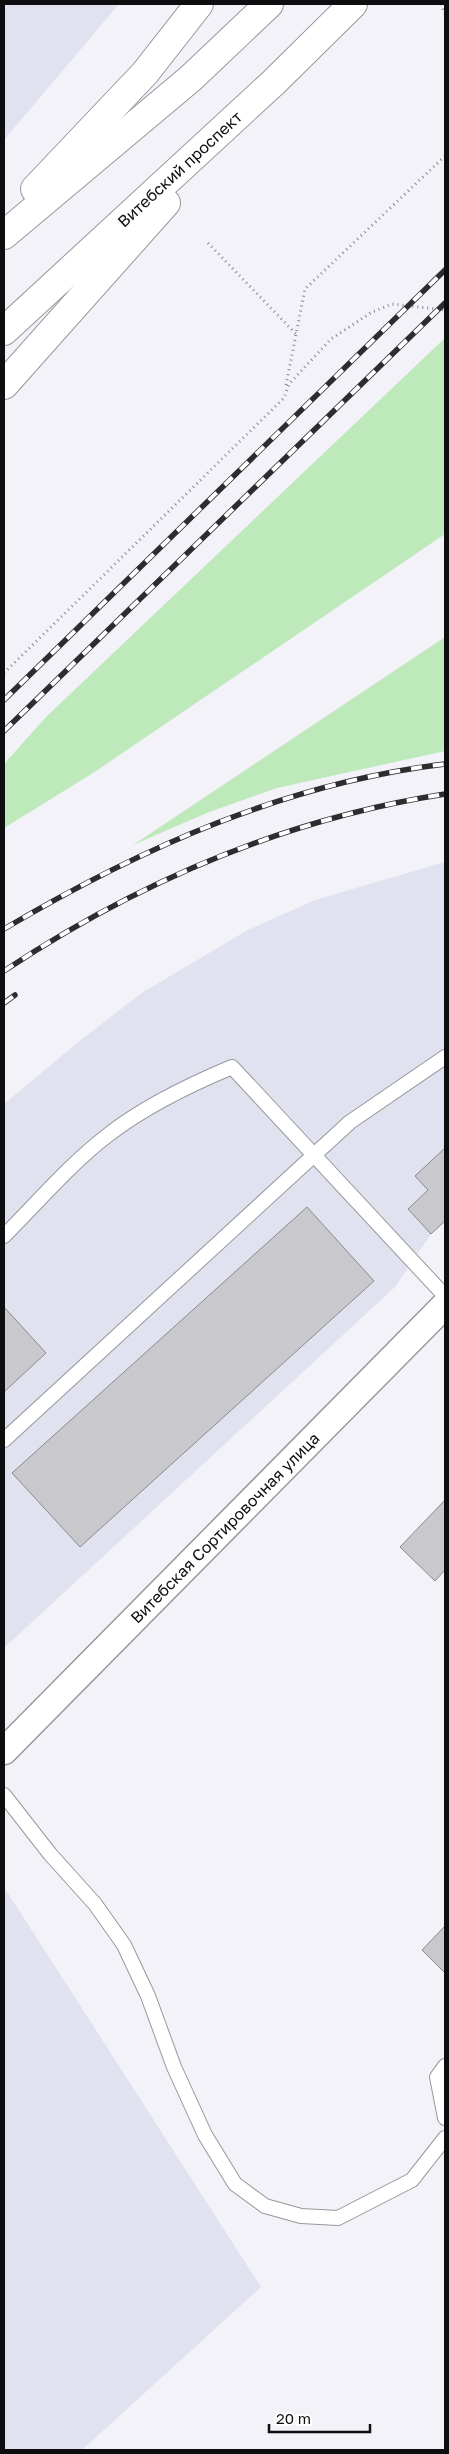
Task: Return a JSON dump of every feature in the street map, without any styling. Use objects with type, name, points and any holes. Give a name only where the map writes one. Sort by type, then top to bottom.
[{"type":"main road","points":[[4,222],[145,73],[199,4]]},
{"type":"main road","points":[[4,235],[191,78],[269,4]]},
{"type":"main road","name":"Витебский проспект","points":[[4,331],[274,82],[353,4]]},
{"type":"main road","points":[[4,384],[274,82]]},
{"type":"street","name":"Витебская Сортировочная улица","points":[[4,1751],[445,1305]]},
{"type":"lane","points":[[4,1440],[350,1122],[445,1057]]},
{"type":"lane","points":[[4,1236],[108,1134],[194,1082],[232,1067],[445,1296]]},
{"type":"lane","points":[[4,1795],[50,1854],[95,1904],[124,1945],[148,1996],[174,2068],[205,2135],[235,2184],[265,2206],[301,2216],[338,2218],[412,2180],[445,2138]]},
{"type":"lane","points":[[445,2066],[437,2077],[445,2118]]},
{"type":"path","points":[[441,4],[445,14]]},
{"type":"path","points":[[284,398],[305,289],[445,156]]},
{"type":"path","points":[[208,242],[296,334]]},
{"type":"path","points":[[4,673],[284,398],[289,384],[331,339],[372,312],[392,304],[445,310]]},
{"type":"shaded area","points":[[4,4],[119,4],[4,140]]},
{"type":"shaded area","points":[[445,862],[445,1221],[431,1234],[395,1287],[4,1648],[4,1104],[77,1043],[143,992],[248,930],[315,900]]},
{"type":"shaded area","points":[[4,1887],[261,2287],[82,2450],[4,2450]]},
{"type":"green space","points":[[445,338],[445,534],[93,773],[4,828],[4,764],[46,717]]},
{"type":"green space","points":[[445,637],[445,751],[277,788],[209,812],[133,845]]},
{"type":"building","points":[[445,1148],[445,1221],[431,1234],[408,1209],[428,1190],[415,1176]]},
{"type":"building","points":[[307,1207],[374,1281],[80,1547],[12,1473]]},
{"type":"building","points":[[4,1307],[46,1353],[4,1392]]},
{"type":"building","points":[[445,1500],[445,1570],[435,1581],[400,1547]]},
{"type":"building","points":[[445,1926],[445,1973],[422,1950]]},
{"type":"railway","points":[[4,700],[445,270]]},
{"type":"railway","points":[[4,731],[445,303]]},
{"type":"railway","points":[[4,929],[108,872],[216,823],[328,786],[386,773],[445,764]]},
{"type":"railway","points":[[4,971],[107,909],[160,882],[215,859],[270,838],[327,820],[386,805],[445,794]]},
{"type":"railway","points":[[4,1003],[15,995]]}]
